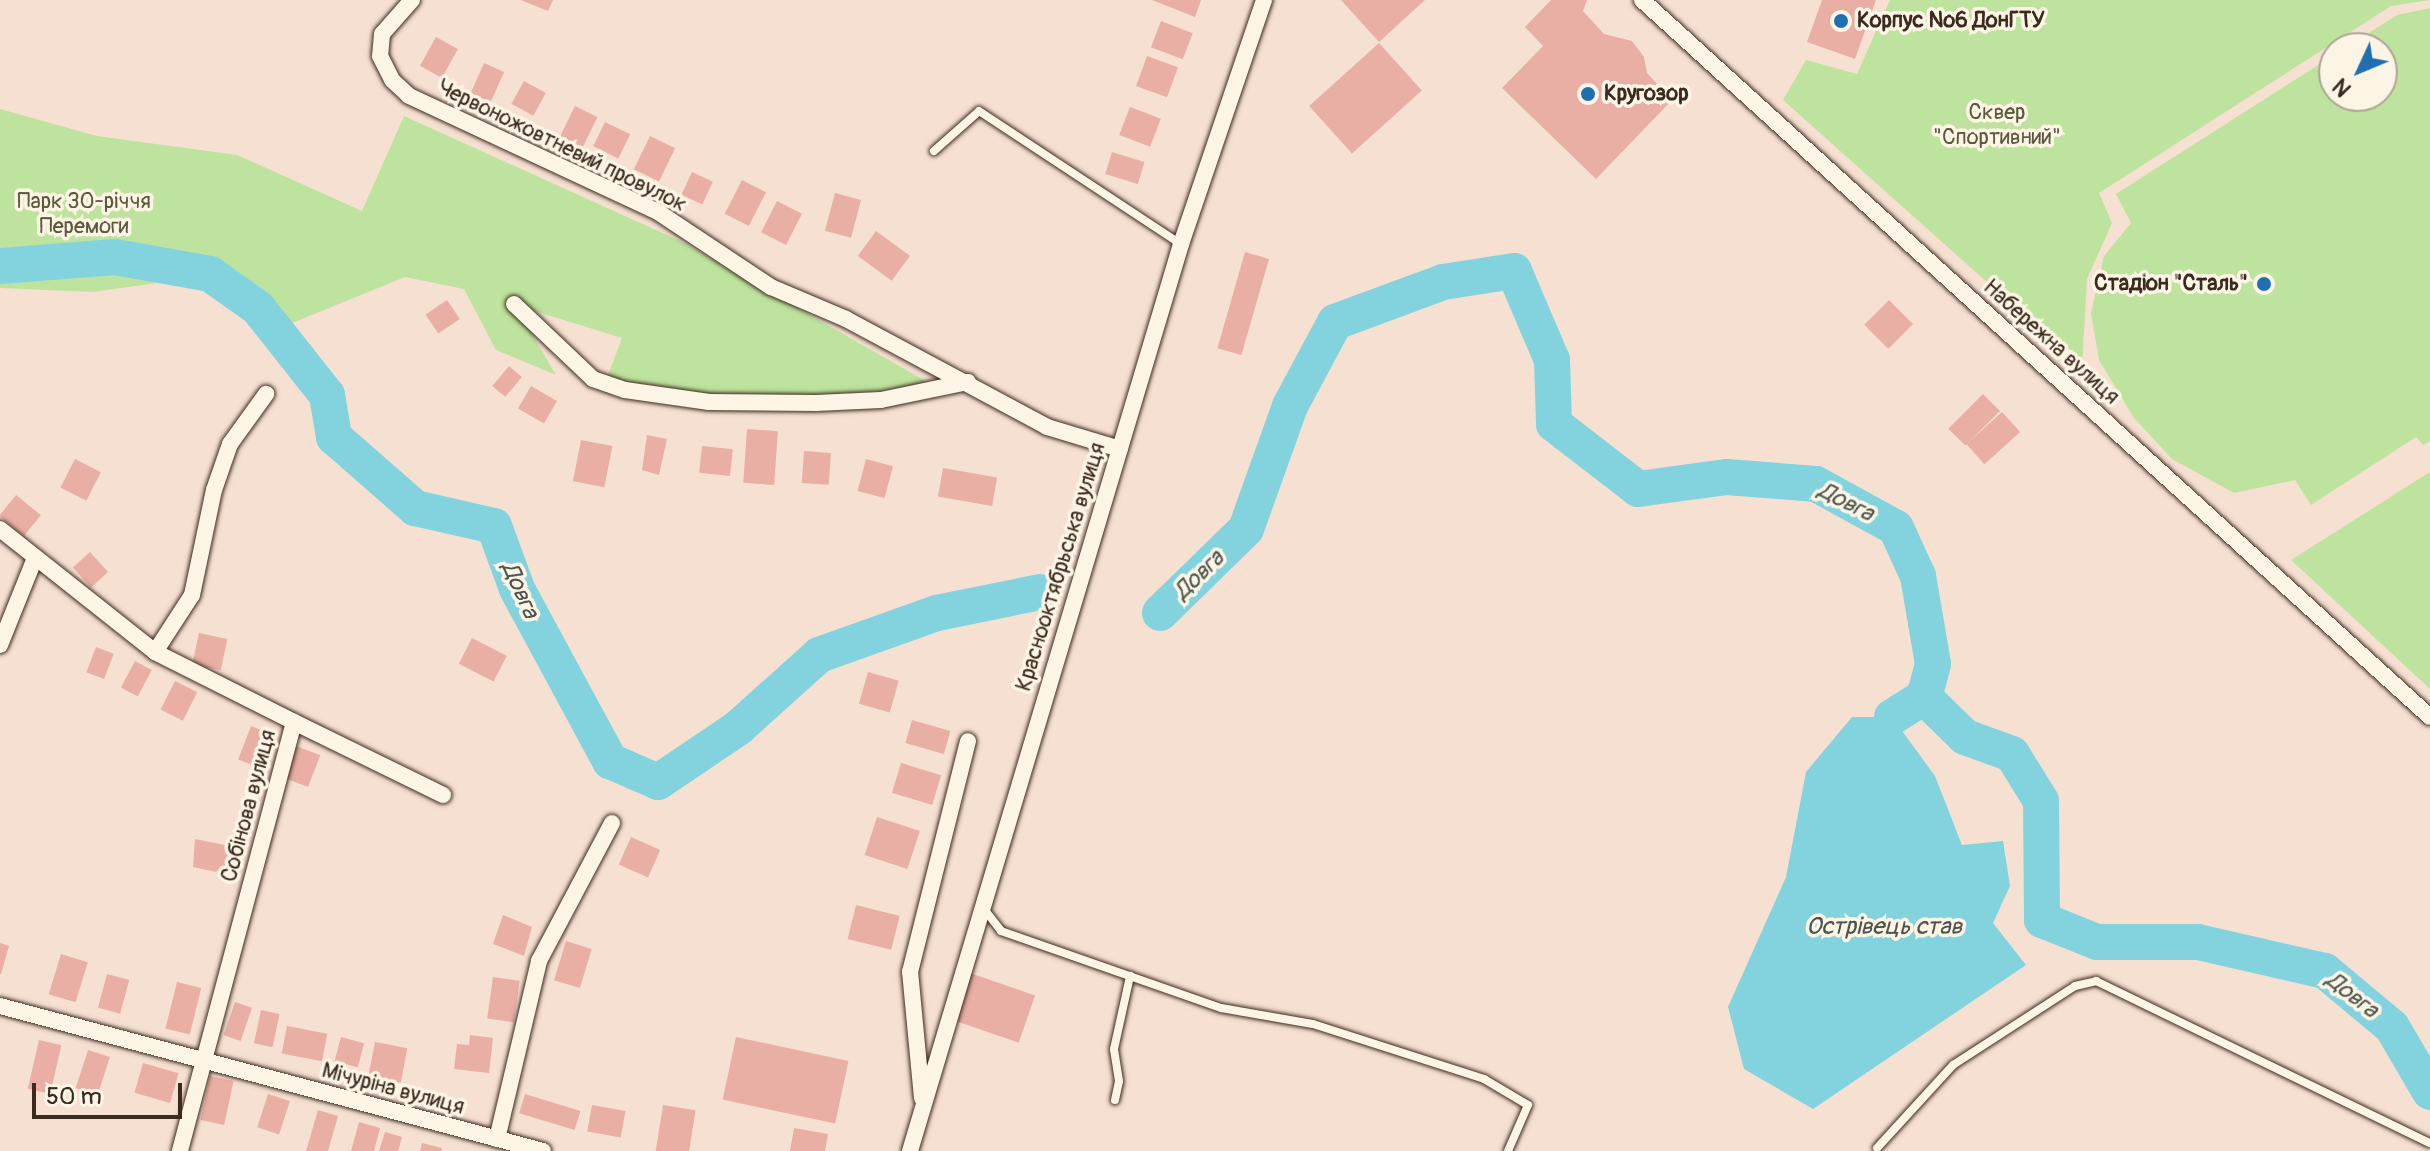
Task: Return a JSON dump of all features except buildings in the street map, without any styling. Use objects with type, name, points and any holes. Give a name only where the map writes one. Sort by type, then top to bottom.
[{"type":"street","name":"Червоножовтневий провулок","points":[[412,0],[382,34],[380,56],[392,80],[409,96],[658,212],[771,287],[968,382],[1047,427],[1120,449]]},
{"type":"street","name":"Краснооктябрьська вулиця","points":[[910,1151],[1181,244],[1264,0]]},
{"type":"street","name":"Набережна вулиця","points":[[1642,0],[2430,717]]},
{"type":"street","points":[[514,304],[593,379],[625,390],[709,402],[816,403],[881,400],[968,382]]},
{"type":"street","points":[[155,652],[192,595],[214,490],[230,444],[266,394]]},
{"type":"street","name":"Собінова вулиця","points":[[0,529],[155,652],[294,722],[180,1151]]},
{"type":"street","points":[[0,645],[35,558]]},
{"type":"street","points":[[294,722],[443,795]]},
{"type":"street","points":[[922,1108],[910,972],[968,741]]},
{"type":"street","points":[[497,1139],[539,961],[612,823]]},
{"type":"street","name":"Мічуріна вулиця","points":[[0,1006],[202,1063],[543,1151]]},
{"type":"lane","points":[[934,151],[979,111],[1181,244]]},
{"type":"lane","points":[[981,905],[1001,931],[1221,1008],[1313,1024],[1484,1079],[1528,1105],[1508,1151]]},
{"type":"lane","points":[[1115,1100],[1119,1081],[1114,1049],[1130,976]]},
{"type":"lane","points":[[1877,1148],[1953,1065],[2075,986],[2096,981],[2430,1143]]},
{"type":"green space","name":"Сквер \"Спортивний\"","points":[[1890,0],[2430,0],[2391,6],[2350,32],[2318,32],[2318,53],[2099,193],[2112,223],[2087,279],[2082,367],[1783,100],[1806,60],[1857,74]]},
{"type":"green space","name":"Стадіон \"Сталь\"","points":[[2430,8],[2430,441],[2423,445],[2416,437],[2311,505],[2295,480],[2234,493],[2172,459],[2134,418],[2099,360],[2091,313],[2104,256],[2131,223],[2116,194],[2318,65],[2318,112],[2398,112],[2398,32],[2370,32],[2397,15]]},
{"type":"green space","name":"Парк 30-річчя Перемоги","points":[[0,109],[97,136],[237,155],[362,211],[404,116],[678,240],[936,387],[780,398],[696,394],[607,378],[622,338],[515,305],[556,375],[496,350],[464,289],[405,277],[275,330],[184,279],[93,292],[0,288]]},
{"type":"green space","points":[[2430,472],[2430,689],[2291,560]]},
{"type":"water","name":"Острівець став","points":[[1852,717],[1892,717],[1935,776],[1962,845],[2003,841],[2010,886],[1993,923],[2026,965],[1813,1109],[1744,1069],[1728,1007],[1786,877],[1806,772]]},
{"type":"waterway","name":"Довга","points":[[0,266],[115,257],[210,274],[258,308],[327,395],[334,437],[415,508],[494,526],[517,589],[610,761],[658,782],[738,728],[819,655],[937,613],[1040,592]]},
{"type":"waterway","name":"Довга","points":[[1160,613],[1246,529],[1290,406],[1335,322],[1443,282],[1514,271],[1552,360],[1554,424],[1638,489],[1727,477],[1816,484],[1896,528],[1918,576],[1933,664],[1924,697],[1965,737],[2012,754],[2041,801],[2042,920],[2097,942],[2198,942],[2325,971],[2392,1027],[2430,1092]]},
{"type":"waterway","points":[[1892,717],[1924,697]]},
{"type":"place","name":"Корпус №6 ДонГТУ","points":[[1841,21]]},
{"type":"place","name":"Кругозор","points":[[1588,94]]},
{"type":"place","name":"Стадіон \"Сталь\"","points":[[2264,284]]}]
